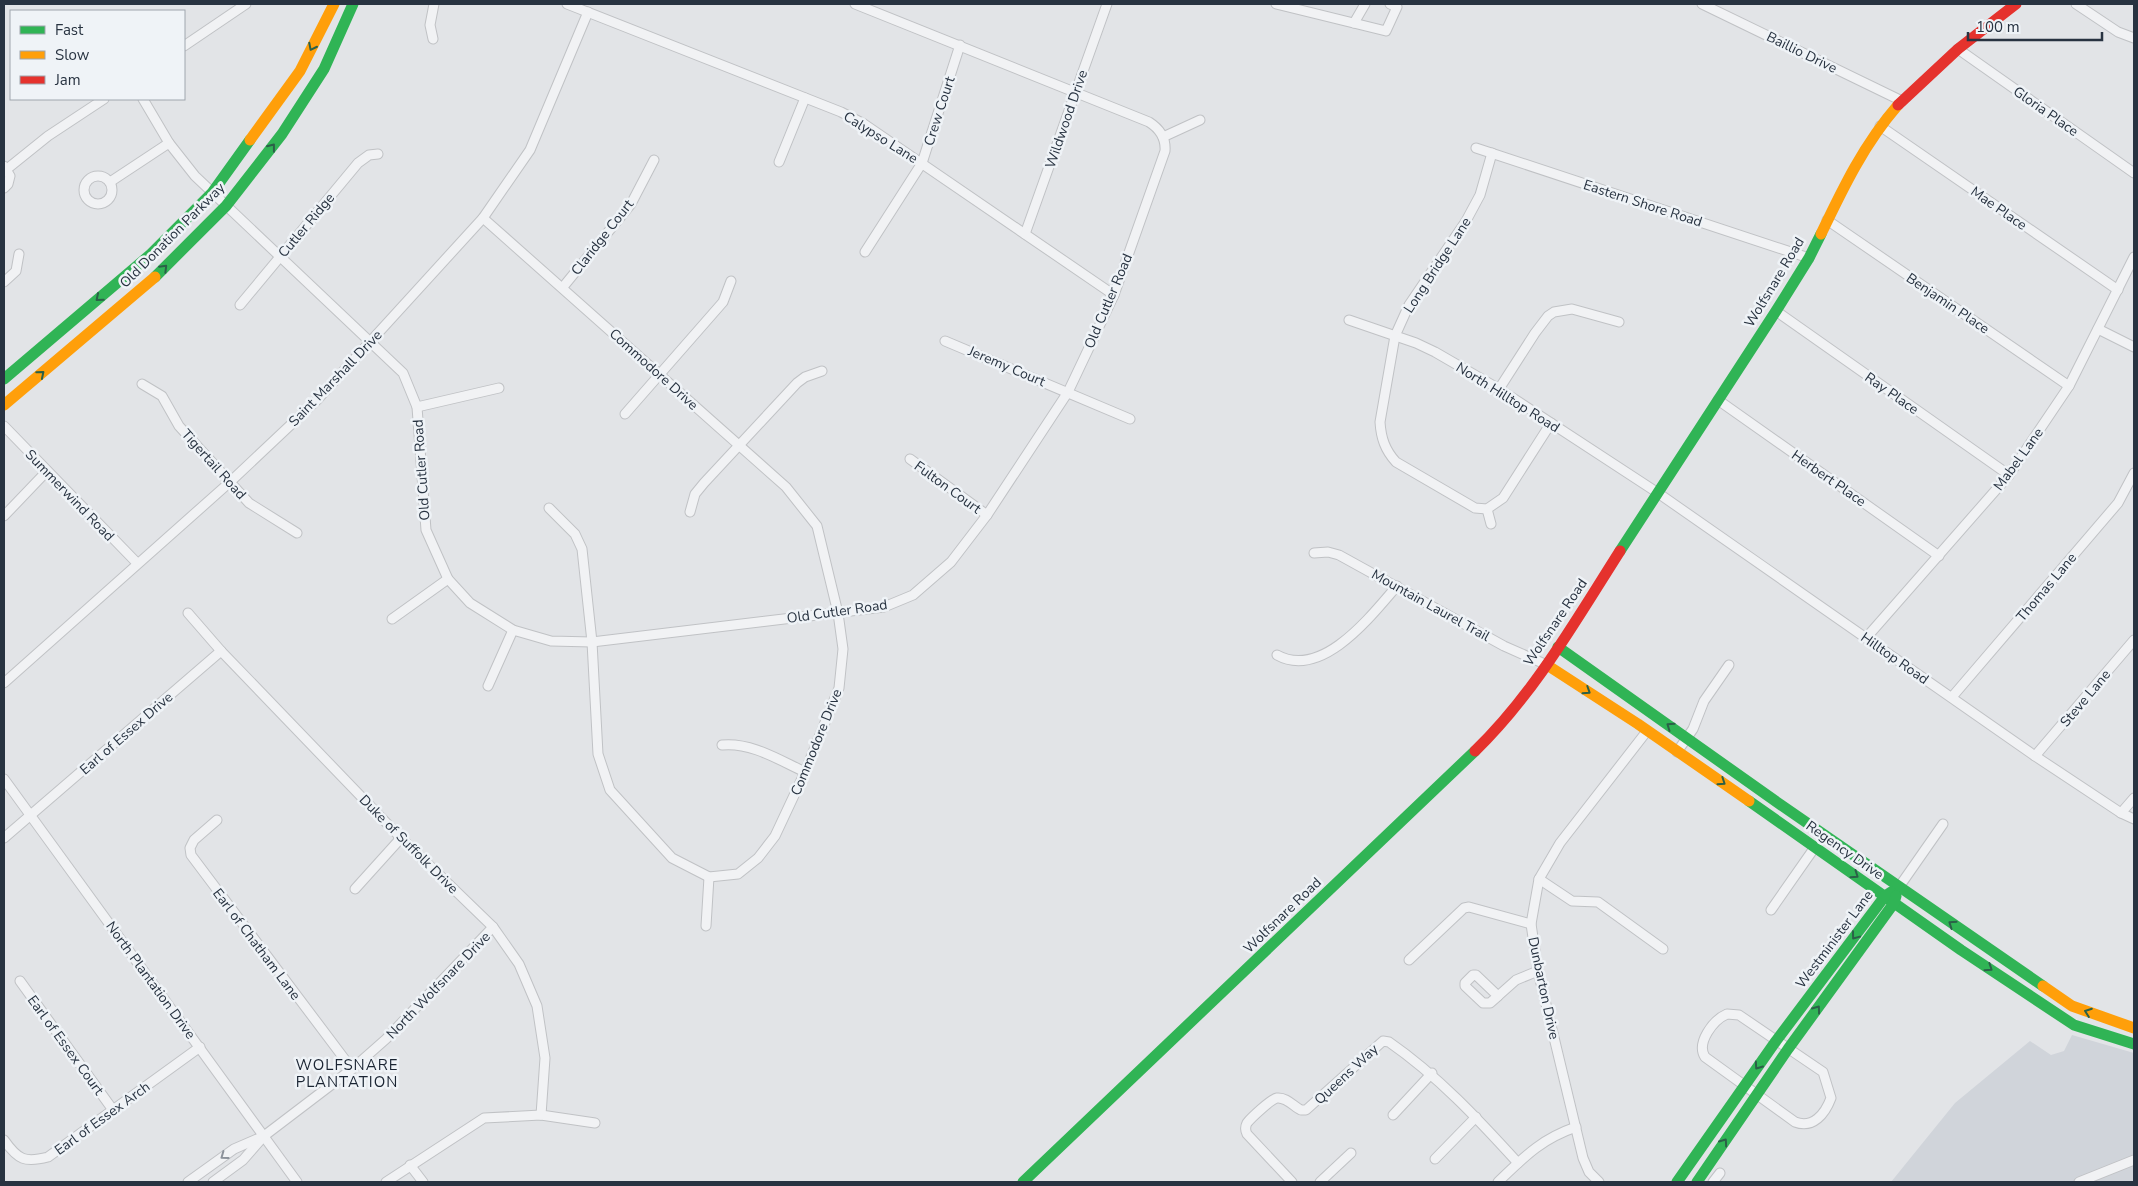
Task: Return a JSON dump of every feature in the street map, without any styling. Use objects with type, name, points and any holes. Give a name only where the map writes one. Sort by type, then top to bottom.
[{"type":"street","points":[[185,45],[246,4]]},
{"type":"street","name":"Old Donation Parkway","points":[[4,379],[151,254],[212,193],[300,70],[334,4]]},
{"type":"street","name":"Old Donation Parkway","points":[[4,405],[158,274],[226,206],[282,134],[324,69],[353,4]]},
{"type":"street","points":[[433,39],[430,25],[434,4]]},
{"type":"street","name":"Calypso Lane","points":[[567,4],[805,98],[864,124],[1114,295]]},
{"type":"street","points":[[855,4],[1149,122],[1159,130],[1163,138],[1200,120]]},
{"type":"street","name":"Wildwood Drive","points":[[1025,234],[1107,4]]},
{"type":"street","points":[[1276,4],[1386,31],[1397,7],[1390,4]]},
{"type":"street","points":[[1354,23],[1365,4]]},
{"type":"street","name":"Baillio Drive","points":[[1702,4],[1902,101]]},
{"type":"street","name":"Wolfsnare Road","points":[[1023,1182],[1498,730],[1558,647],[1776,311],[1809,258],[1852,170],[1880,126],[1902,101],[1958,49],[2016,4]]},
{"type":"street","points":[[2076,4],[2118,32],[2134,38]]},
{"type":"street","name":"Saint Marshall Drive","points":[[4,683],[230,482],[317,400],[483,218],[530,150],[588,12]]},
{"type":"street","name":"Crew Court","points":[[865,252],[922,163],[960,45]]},
{"type":"street","name":"Gloria Place","points":[[1958,49],[2134,173]]},
{"type":"street","points":[[779,162],[805,98]]},
{"type":"street","points":[[4,188],[10,180],[5,168],[48,136],[102,100]]},
{"type":"street","name":"Old Cutler Road","points":[[143,100],[169,143],[195,176],[403,373],[417,407],[426,530],[448,579],[470,603],[513,630],[551,641],[592,642],[838,613],[884,607],[913,595],[951,562],[987,515],[1068,392],[1114,295],[1165,151],[1163,138]]},
{"type":"street","name":"Mae Place","points":[[1880,126],[2118,290]]},
{"type":"street","points":[[110,182],[169,143]]},
{"type":"street","name":"Eastern Shore Road","points":[[1476,148],[1809,258]]},
{"type":"street","name":"Long Bridge Lane","points":[[1487,509],[1475,508],[1444,492],[1396,462],[1388,454],[1380,433],[1380,422],[1395,336],[1409,305],[1466,221],[1480,194],[1492,153]]},
{"type":"street","name":"Cutler Ridge","points":[[240,305],[362,158],[378,154]]},
{"type":"street","name":"Claridge Court","points":[[563,287],[631,204],[654,160]]},
{"type":"street","name":"Commodore Drive","points":[[483,218],[563,287],[786,487],[817,526],[838,613],[843,649],[839,688],[805,772],[775,836],[758,858],[738,874],[709,877]]},
{"type":"street","name":"Benjamin Place","points":[[1827,220],[2069,386]]},
{"type":"street","points":[[4,282],[16,271],[19,254]]},
{"type":"street","name":"Mabel Lane","points":[[1866,638],[2009,475],[2069,386],[2134,257]]},
{"type":"street","points":[[624,414],[723,302],[731,281]]},
{"type":"street","points":[[1499,389],[1535,333],[1548,316],[1554,312],[1572,309],[1618,322]]},
{"type":"street","name":"Ray Place","points":[[1776,311],[2009,475]]},
{"type":"street","name":"North Hilltop Road","points":[[1349,320],[1435,352],[1499,389],[1658,493]]},
{"type":"street","points":[[2098,330],[2134,347]]},
{"type":"street","name":"Jeremy Court","points":[[946,341],[1130,419]]},
{"type":"street","points":[[690,512],[695,494],[797,383],[805,377],[822,371]]},
{"type":"street","name":"Tigertail Road","points":[[142,384],[162,396],[179,426],[249,503],[296,533]]},
{"type":"street","points":[[417,407],[499,388]]},
{"type":"street","name":"Herbert Place","points":[[1718,400],[1939,556]]},
{"type":"street","points":[[1491,524],[1487,509],[1503,498],[1551,423]]},
{"type":"street","name":"Summerwind Road","points":[[4,426],[137,564]]},
{"type":"street","name":"Fulton Court","points":[[910,459],[987,515]]},
{"type":"street","points":[[4,516],[47,471]]},
{"type":"street","name":"Thomas Lane","points":[[1952,697],[2118,502],[2134,473]]},
{"type":"street","name":"Hilltop Road","points":[[1658,493],[2035,756],[2134,819]]},
{"type":"street","points":[[549,508],[575,534],[582,549],[592,642],[598,754],[610,790],[672,858],[709,877],[706,926]]},
{"type":"street","name":"Mountain Laurel Trail","points":[[1314,553],[1328,552],[1338,555],[1511,649],[1546,664]]},
{"type":"street","points":[[392,619],[448,579]]},
{"type":"street","points":[[1277,656],[1292,661],[1302,661],[1324,655],[1335,648],[1357,628],[1397,586]]},
{"type":"street","name":"Duke of Suffolk Drive","points":[[188,614],[401,838],[493,927],[519,964],[536,1006],[545,1058],[541,1115]]},
{"type":"street","points":[[488,686],[513,630]]},
{"type":"street","name":"Steve Lane","points":[[2035,756],[2134,640]]},
{"type":"street","name":"Regency Drive","points":[[1558,647],[1781,805],[2072,1006],[2134,1028]]},
{"type":"street","name":"Earl of Essex Drive","points":[[31,814],[221,650]]},
{"type":"street","name":"Regency Drive","points":[[1546,664],[1642,727],[2074,1025],[2134,1044]]},
{"type":"street","points":[[1677,752],[1693,729],[1704,701],[1729,665]]},
{"type":"street","name":"Dunbarton Drive","points":[[1599,1182],[1589,1172],[1583,1158],[1538,971],[1532,924],[1540,879],[1560,843],[1627,759],[1642,727],[1647,710]]},
{"type":"street","points":[[722,745],[751,747],[805,772]]},
{"type":"street","name":"North Plantation Drive","points":[[4,779],[297,1182]]},
{"type":"street","points":[[2122,813],[2134,798]]},
{"type":"street","points":[[1773,817],[1781,805]]},
{"type":"street","points":[[4,838],[31,814]]},
{"type":"street","name":"Earl of Chatham Lane","points":[[217,820],[194,840],[190,848],[191,855],[352,1069]]},
{"type":"street","points":[[1899,887],[1943,824]]},
{"type":"street","points":[[355,889],[401,838]]},
{"type":"street","points":[[1771,910],[1815,848]]},
{"type":"street","points":[[1540,879],[1572,901],[1598,902],[1663,949]]},
{"type":"street","name":"Westminister Lane","points":[[1696,1182],[1751,1091],[1782,1045],[1899,887]]},
{"type":"street","points":[[1409,960],[1464,908],[1469,907],[1532,924]]},
{"type":"street","name":"North Wolfsnare Drive","points":[[213,1182],[243,1160],[264,1136],[352,1069],[386,1039],[493,927]]},
{"type":"street","points":[[1498,996],[1516,980],[1538,971]]},
{"type":"street","name":"Earl of Essex Court","points":[[20,981],[113,1110]]},
{"type":"street","points":[[1731,1014],[1739,1015],[1823,1072],[1830,1101],[1816,1121],[1803,1125],[1795,1122],[1751,1091],[1705,1057],[1702,1046],[1706,1037],[1720,1018],[1731,1014]]},
{"type":"street","name":"Queens Way","points":[[1292,1182],[1247,1134],[1245,1130],[1247,1123],[1272,1100],[1283,1099],[1301,1110],[1306,1110],[1383,1041],[1389,1042],[1432,1074],[1518,1163]]},
{"type":"street","name":"Earl of Essex Arch","points":[[4,1140],[15,1155],[31,1161],[48,1157],[200,1047]]},
{"type":"street","points":[[1393,1114],[1432,1074]]},
{"type":"street","name":"Westminister Lane","points":[[1677,1182],[1751,1091]]},
{"type":"street","points":[[386,1182],[484,1118],[541,1115],[595,1123]]},
{"type":"street","points":[[1435,1159],[1476,1118]]},
{"type":"street","points":[[1498,1182],[1541,1143],[1555,1134],[1576,1127]]},
{"type":"street","name":"North Wolfsnare Drive","points":[[188,1182],[234,1149],[264,1136]]},
{"type":"street","points":[[1320,1182],[1351,1153]]},
{"type":"street","points":[[2079,1182],[2134,1160]]},
{"type":"street","points":[[410,1165],[423,1182]]},
{"type":"street","points":[[1713,1182],[1720,1173]]},
{"type":"shaded area","points":[[2072,1035],[2134,1053],[2134,1182],[1891,1182],[1955,1103],[2030,1041],[2051,1055],[2064,1051]]},
{"type":"traffic: fast","points":[[155,277],[226,206],[282,134],[324,69],[353,4]]},
{"type":"traffic: fast","points":[[4,379],[151,254],[212,193],[250,140]]},
{"type":"traffic: fast","points":[[1620,551],[1776,311],[1809,258],[1821,234]]},
{"type":"traffic: fast","points":[[1558,647],[1781,805],[2043,986]]},
{"type":"traffic: fast","points":[[1023,1182],[1475,751]]},
{"type":"traffic: fast","points":[[1749,801],[1961,950],[2074,1025],[2134,1044]]},
{"type":"traffic: fast","points":[[1677,1182],[1776,1041],[1885,896],[1891,892]]},
{"type":"traffic: fast","points":[[1697,1182],[1788,1049],[1894,903],[1896,896]]},
{"type":"traffic: slow","points":[[250,140],[300,71],[334,4]]},
{"type":"traffic: slow","points":[[1821,234],[1864,151],[1898,105]]},
{"type":"traffic: slow","points":[[4,405],[155,277]]},
{"type":"traffic: slow","points":[[1547,665],[1638,724],[1749,801]]},
{"type":"traffic: slow","points":[[2043,986],[2072,1006],[2134,1028]]},
{"type":"traffic: jam","points":[[1898,105],[1958,49],[2016,4]]},
{"type":"traffic: jam","points":[[1475,751],[1496,729],[1535,681],[1620,551]]},
{"type":"district","name":"WOLFSNARE PLANTATION","points":[[347,1074]]}]
